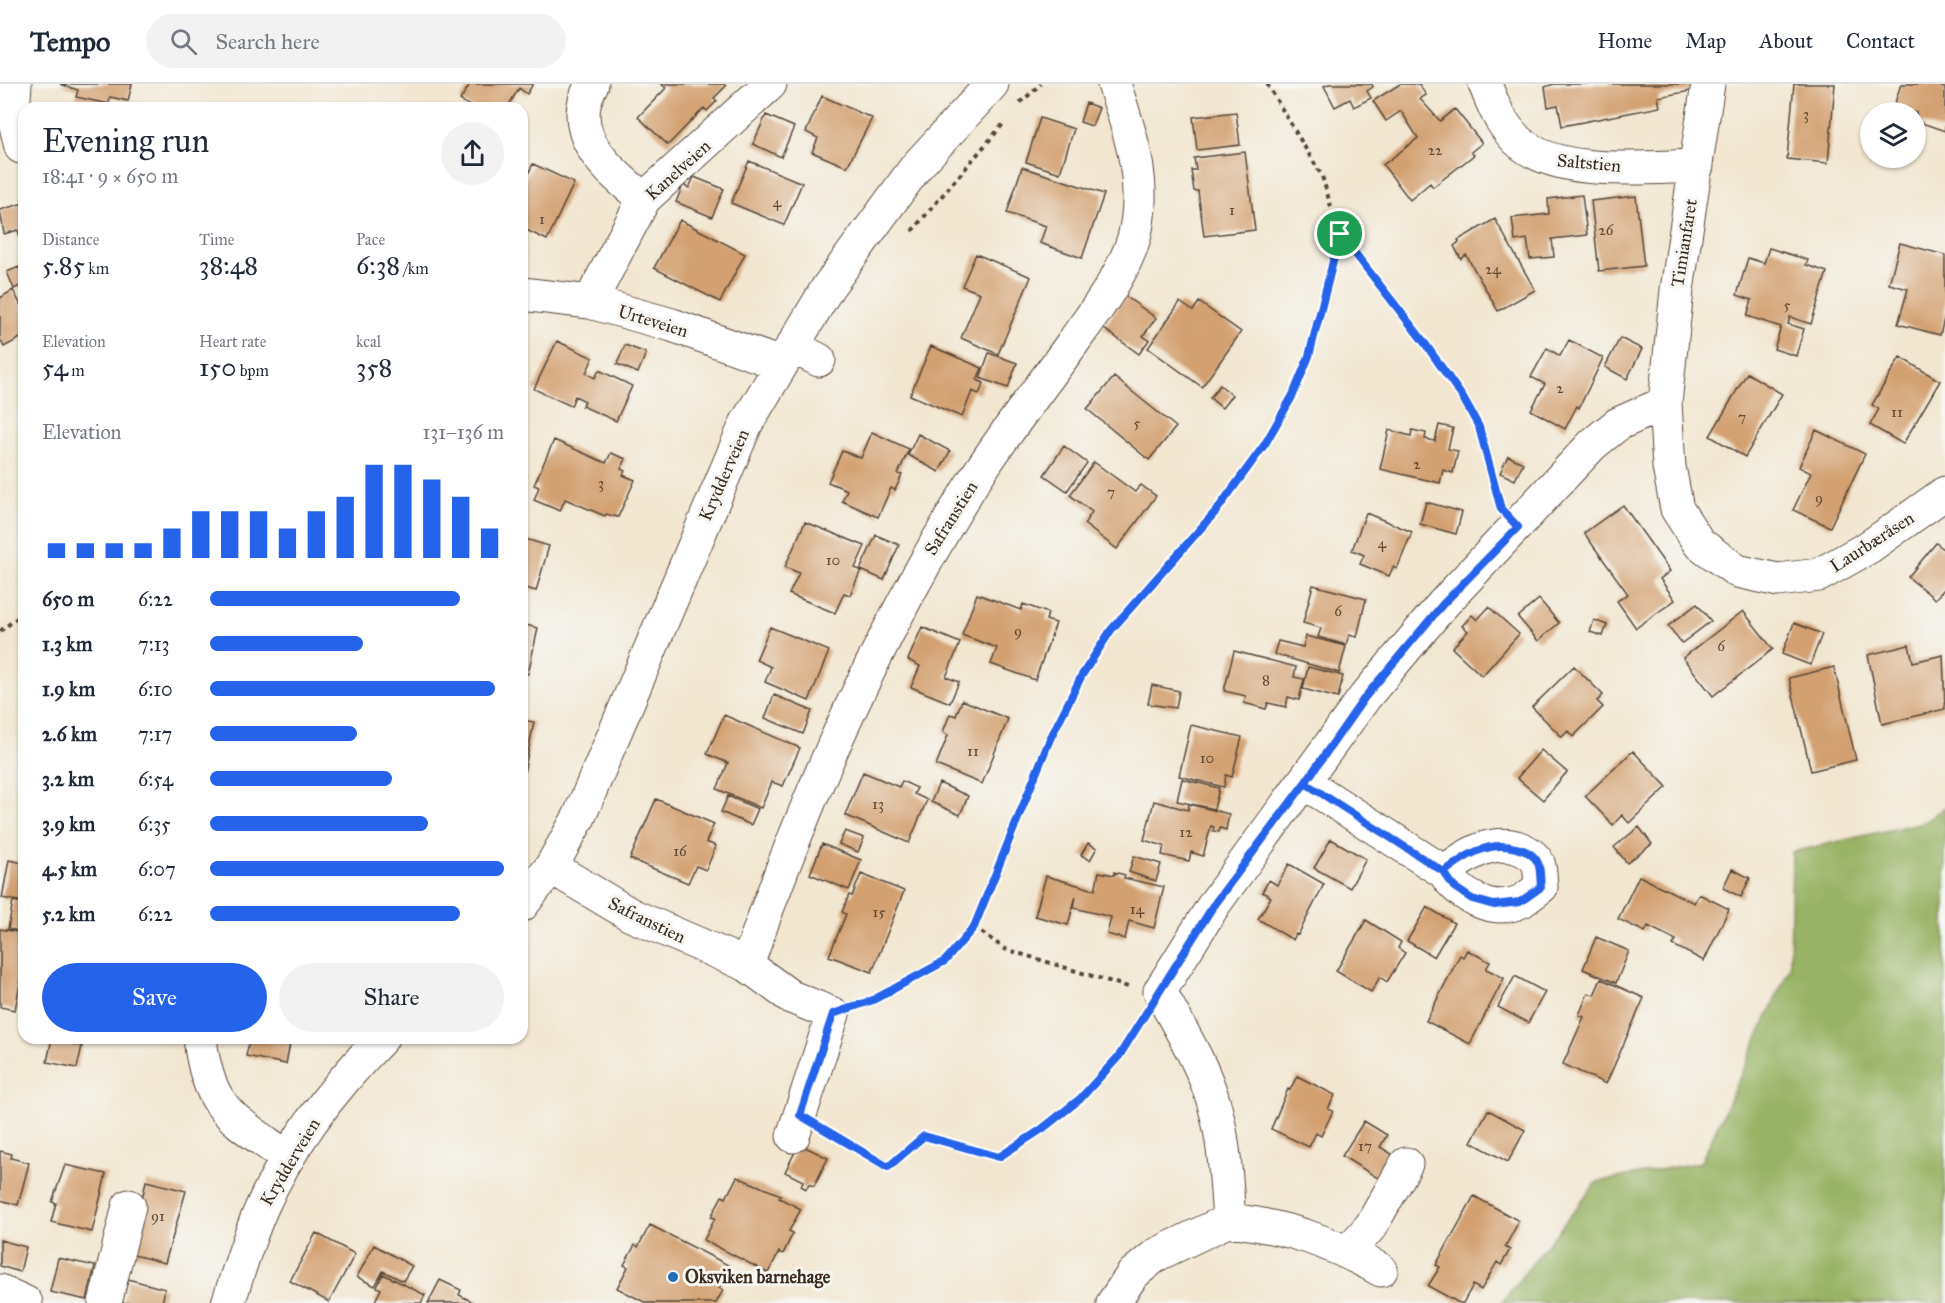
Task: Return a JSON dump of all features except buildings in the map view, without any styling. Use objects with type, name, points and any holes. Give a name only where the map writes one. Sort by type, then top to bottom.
[{"type":"street","points":[[15,84],[13,113],[15,150]]},
{"type":"street","points":[[592,84],[584,98],[583,121],[591,146],[614,176],[644,199]]},
{"type":"street","name":"Kanelveien","points":[[590,302],[644,199],[770,84]]},
{"type":"street","name":"Krydderveien","points":[[528,897],[551,867],[579,817],[746,423],[797,357],[828,287],[916,167],[992,84]]},
{"type":"street","name":"Safranstien","points":[[747,965],[786,855],[855,700],[922,565],[975,478],[1090,318],[1118,273],[1133,240],[1140,210],[1140,175],[1130,132],[1114,84]]},
{"type":"street","name":"Saltstien","points":[[1485,84],[1495,112],[1518,141],[1550,160],[1598,166],[1697,166]]},
{"type":"street","name":"Timianfaret","points":[[1665,403],[1677,290],[1708,84]]},
{"type":"street","name":"Urteveien","points":[[528,295],[590,302],[797,357]]},
{"type":"street","points":[[1229,1220],[1225,1155],[1214,1103],[1192,1051],[1160,991],[1215,903],[1305,783],[1365,697],[1443,604],[1518,527],[1593,444],[1618,423],[1665,403]]},
{"type":"street","name":"Laurbæråsen","points":[[1665,403],[1669,467],[1677,509],[1699,543],[1737,571],[1778,580],[1819,575],[1869,547],[1945,493]]},
{"type":"street","points":[[1305,783],[1444,872]]},
{"type":"street","name":"Safranstien","points":[[551,867],[631,915],[747,965],[791,996],[833,1014]]},
{"type":"street","points":[[796,1126],[833,1014]]},
{"type":"street","points":[[201,1044],[203,1066],[214,1097],[235,1120],[288,1158]]},
{"type":"street","name":"Krydderveien","points":[[228,1303],[262,1207],[288,1158],[344,1078],[376,1044]]},
{"type":"street","points":[[1348,1252],[1371,1226],[1406,1164]]},
{"type":"street","points":[[105,1303],[129,1206]]},
{"type":"street","points":[[1113,1303],[1133,1274],[1156,1255],[1229,1220],[1275,1226],[1348,1252],[1381,1270]]},
{"type":"street","points":[[0,1290],[26,1303]]},
{"type":"path","points":[[1018,106],[1041,84]]},
{"type":"path","points":[[1267,84],[1322,176],[1340,234],[1424,342],[1463,398],[1479,427],[1501,509],[1518,527]]},
{"type":"path","points":[[907,238],[1011,114]]},
{"type":"path","points":[[833,1014],[873,1000],[945,961],[974,927],[1050,739],[1082,675],[1111,630],[1217,510],[1265,444],[1293,395],[1309,356],[1340,234]]},
{"type":"path","points":[[0,631],[18,618]]},
{"type":"path","points":[[796,1126],[888,1167],[924,1136],[999,1157],[1051,1122],[1098,1081],[1119,1056],[1160,991],[1125,987],[1061,968],[1005,948],[974,927]]},
{"type":"green space","points":[[1945,807],[1945,1303],[1501,1303],[1597,1182],[1701,1162],[1790,967],[1792,852],[1924,822]]},
{"type":"place","name":"Oksviken barnehage","points":[[673,1277]]},
{"type":"route","points":[[1340,234],[1309,356],[1293,395],[1265,444],[1217,510],[1111,630],[1082,675],[1050,739],[974,927],[964,943],[945,961],[910,981],[873,1000],[833,1014],[800,1115],[888,1167],[924,1136],[999,1157],[1042,1129],[1080,1099],[1119,1056],[1215,903],[1305,783],[1444,872],[1462,858],[1485,847],[1508,845],[1527,850],[1538,863],[1541,887],[1520,902],[1494,905],[1472,899],[1454,887],[1444,872],[1374,827],[1305,783],[1365,697],[1443,604],[1518,527],[1501,509],[1494,492],[1479,427],[1463,398],[1424,342],[1340,234]]}]
